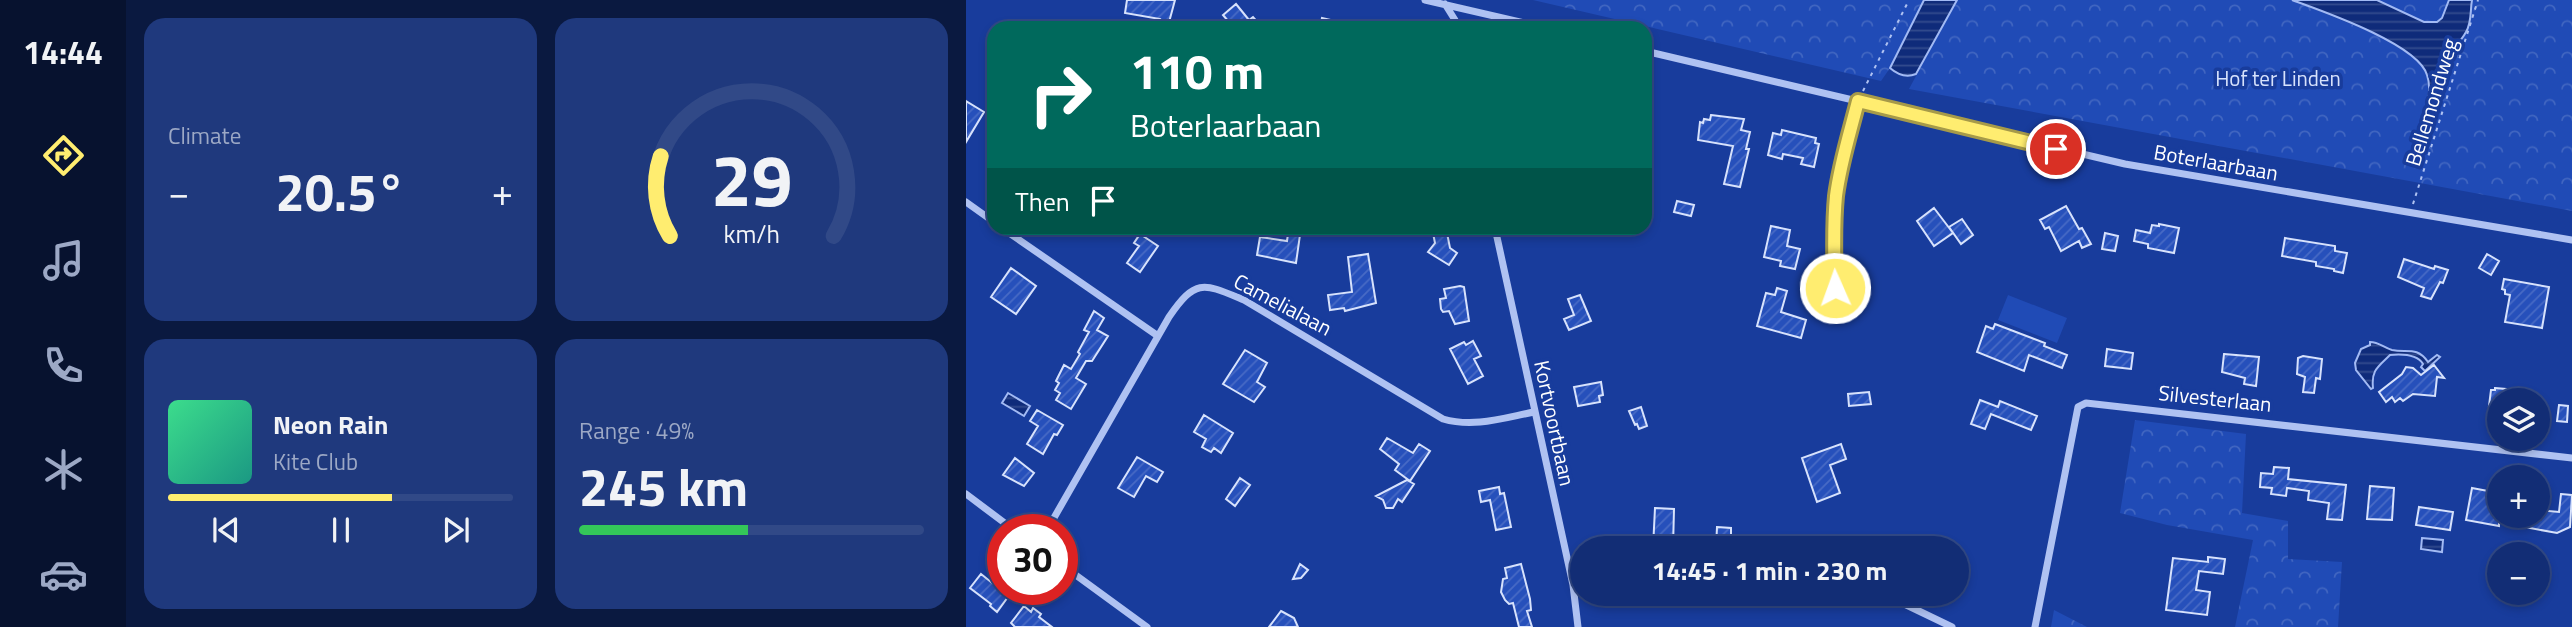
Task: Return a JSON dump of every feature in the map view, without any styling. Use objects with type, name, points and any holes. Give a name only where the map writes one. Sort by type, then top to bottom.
[{"type":"street","points":[[1425,0],[1444,2],[1519,21]]},
{"type":"street","points":[[1444,2],[1455,21]]},
{"type":"street","name":"Boterlaarbaan","points":[[1652,53],[2125,164],[2572,240]]},
{"type":"street","points":[[1835,288],[1836,196],[1858,101]]},
{"type":"street","points":[[966,202],[987,217]]},
{"type":"street","points":[[1012,235],[1158,336]]},
{"type":"street","name":"Kortvoortbaan","points":[[1496,235],[1570,571]]},
{"type":"street","name":"Camelialaan","points":[[1055,514],[1158,336],[1186,294],[1212,287],[1244,300],[1443,419],[1457,423],[1480,423],[1534,412]]},
{"type":"street","name":"Silvesterlaan","points":[[2035,627],[2078,407],[2086,402],[2572,458]]},
{"type":"street","points":[[966,494],[993,514]]},
{"type":"street","points":[[1078,577],[1147,627]]},
{"type":"street","name":"Kortvoortbaan","points":[[1576,606],[1578,627]]},
{"type":"street","points":[[1908,606],[1952,627]]},
{"type":"path","points":[[1858,101],[1909,0]]},
{"type":"path","name":"Bellemondweg","points":[[2411,212],[2478,0]]},
{"type":"green space","points":[[1533,0],[1924,0],[1881,81],[1652,28],[1652,21],[1623,21]]},
{"type":"green space","name":"Hof ter Linden","points":[[1957,0],[2292,0],[2380,36],[2419,61],[2427,73],[2428,92],[2417,138],[2419,142],[2435,96],[2436,76],[2470,24],[2472,0],[2572,0],[2572,211],[1909,89]]},
{"type":"green space","points":[[2377,0],[2449,0],[2442,18],[2426,22],[2409,18]]},
{"type":"green space","points":[[2008,295],[2067,318],[2057,343],[1998,320]]},
{"type":"green space","points":[[2135,420],[2246,434],[2242,513],[2288,521],[2288,559],[2342,562],[2338,627],[2235,627],[2253,540],[2167,525],[2120,513]]},
{"type":"green space","points":[[2054,610],[2087,627],[2051,627]]},
{"type":"shaded area","points":[[1924,0],[1957,0],[1916,74],[1902,75],[1890,68]]},
{"type":"shaded area","points":[[2292,0],[2377,0],[2424,22],[2437,22],[2442,18],[2449,0],[2472,0],[2468,28],[2436,77],[2431,117],[2423,140],[2419,142],[2417,138],[2426,107],[2429,83],[2420,63],[2367,30]]},
{"type":"shaded area","points":[[2370,342],[2392,350],[2416,352],[2428,362],[2437,355],[2440,357],[2425,371],[2421,367],[2423,364],[2413,356],[2390,355],[2376,369],[2371,389],[2356,370],[2355,363],[2361,349],[2370,345]]},
{"type":"shaded area","points":[[1008,393],[1030,406],[1024,416],[1002,403]]},
{"type":"shaded area","points":[[2422,538],[2443,540],[2442,552],[2421,549]]},
{"type":"building","points":[[1127,0],[1175,0],[1169,21],[1125,13]]},
{"type":"building","points":[[1236,4],[1249,20],[1253,17],[1257,21],[1228,21],[1223,15]]},
{"type":"building","points":[[966,101],[984,112],[966,142]]},
{"type":"building","points":[[1711,115],[1744,119],[1741,130],[1750,132],[1740,187],[1724,184],[1733,146],[1698,140],[1700,122],[1703,123],[1704,119],[1710,120]]},
{"type":"building","points":[[1782,130],[1816,138],[1815,143],[1819,144],[1814,167],[1801,164],[1803,158],[1783,154],[1782,159],[1768,155],[1773,133],[1781,135]]},
{"type":"building","points":[[1677,201],[1694,205],[1691,216],[1674,212]]},
{"type":"building","points":[[2066,206],[2091,244],[2082,248],[2079,241],[2061,251],[2049,227],[2045,229],[2040,220]]},
{"type":"building","points":[[1934,208],[1953,233],[1934,246],[1917,221]]},
{"type":"building","points":[[1962,219],[1973,235],[1961,244],[1949,227]]},
{"type":"building","points":[[2152,225],[2179,228],[2174,253],[2148,248],[2148,244],[2134,241],[2136,230],[2150,233]]},
{"type":"building","points":[[1771,226],[1790,230],[1787,246],[1800,249],[1795,269],[1780,266],[1781,261],[1764,257]]},
{"type":"building","points":[[2105,233],[2118,236],[2115,251],[2102,249]]},
{"type":"building","points":[[1142,235],[1158,246],[1140,272],[1127,263],[1139,246],[1134,243]]},
{"type":"building","points":[[1288,235],[1300,235],[1296,263],[1257,255],[1260,237],[1287,241]]},
{"type":"building","points":[[1433,235],[1447,235],[1450,248],[1457,253],[1449,265],[1428,252],[1435,243]]},
{"type":"building","points":[[2285,238],[2335,246],[2335,251],[2347,253],[2343,273],[2316,266],[2316,262],[2282,256]]},
{"type":"building","points":[[1368,254],[1376,303],[1345,311],[1344,308],[1330,310],[1328,295],[1352,292],[1348,257]]},
{"type":"building","points":[[2487,254],[2499,261],[2491,275],[2479,268]]},
{"type":"building","points":[[2404,259],[2434,269],[2435,266],[2448,270],[2443,283],[2440,282],[2431,299],[2421,296],[2424,288],[2398,277]]},
{"type":"building","points":[[1011,268],[1036,286],[1016,314],[991,297]]},
{"type":"building","points":[[2504,279],[2549,287],[2542,328],[2505,322],[2510,295],[2505,294],[2502,289]]},
{"type":"building","points":[[1464,287],[1469,321],[1455,324],[1449,311],[1443,312],[1441,309],[1440,299],[1446,298],[1444,289]]},
{"type":"building","points":[[1777,288],[1787,291],[1781,312],[1806,320],[1801,338],[1757,326],[1766,293],[1775,295]]},
{"type":"building","points":[[1580,295],[1591,321],[1569,330],[1564,319],[1574,315],[1568,299]]},
{"type":"building","points":[[1094,311],[1104,318],[1097,330],[1108,336],[1092,361],[1086,361],[1076,378],[1086,384],[1071,409],[1056,400],[1060,393],[1055,390],[1059,383],[1056,381],[1064,365],[1071,369],[1080,354],[1078,352],[1089,332],[1084,330]]},
{"type":"building","points":[[1995,324],[2045,343],[2044,346],[2067,355],[2062,368],[2029,355],[2024,371],[1977,352],[1986,326],[1993,329]]},
{"type":"building","points":[[1473,341],[1481,356],[1474,359],[1483,376],[1468,384],[1450,349]]},
{"type":"building","points":[[2107,349],[2133,353],[2131,369],[2105,366]]},
{"type":"building","points":[[1245,350],[1267,363],[1257,382],[1265,387],[1254,402],[1223,384]]},
{"type":"building","points":[[2224,354],[2259,357],[2256,386],[2244,384],[2245,378],[2222,372]]},
{"type":"building","points":[[2303,356],[2322,359],[2320,379],[2316,378],[2314,393],[2303,392],[2305,377],[2297,374],[2298,358]]},
{"type":"building","points":[[2434,365],[2444,378],[2437,377],[2435,396],[2413,394],[2403,401],[2400,398],[2395,402],[2392,397],[2386,402],[2379,392],[2402,374],[2406,367],[2413,368],[2421,375]]},
{"type":"building","points":[[1601,382],[1603,395],[1599,396],[1600,402],[1578,406],[1574,387]]},
{"type":"building","points":[[1869,392],[1871,404],[1849,406],[1848,394]]},
{"type":"building","points":[[1980,400],[1998,407],[2000,401],[2037,416],[2031,430],[1991,414],[1985,429],[1971,424]]},
{"type":"building","points":[[2559,405],[2568,406],[2567,422],[2557,421]]},
{"type":"building","points":[[1641,407],[1647,426],[1639,429],[1629,411]]},
{"type":"building","points":[[1037,410],[1063,425],[1057,435],[1054,434],[1043,454],[1027,444],[1038,426],[1030,421]]},
{"type":"building","points":[[1204,415],[1233,433],[1221,453],[1214,448],[1211,452],[1202,447],[1206,439],[1194,432]]},
{"type":"building","points":[[1387,438],[1413,453],[1419,444],[1430,451],[1410,481],[1395,470],[1399,464],[1380,449]]},
{"type":"building","points":[[1841,444],[1846,459],[1830,465],[1840,493],[1817,502],[1802,458]]},
{"type":"building","points":[[1137,457],[1163,472],[1157,482],[1146,476],[1134,497],[1118,488]]},
{"type":"building","points":[[1015,458],[1034,473],[1024,486],[1003,475]]},
{"type":"building","points":[[2274,467],[2289,468],[2288,479],[2346,485],[2342,520],[2327,519],[2329,503],[2308,500],[2309,491],[2287,488],[2286,496],[2271,494],[2272,488],[2260,487],[2261,473],[2273,474]]},
{"type":"building","points":[[1240,478],[1250,485],[1235,506],[1226,499]]},
{"type":"building","points":[[1407,480],[1414,484],[1402,502],[1398,499],[1393,508],[1386,508],[1383,500],[1376,496]]},
{"type":"building","points":[[2370,486],[2394,488],[2392,520],[2367,519]]},
{"type":"building","points":[[1499,487],[1500,494],[1504,493],[1511,527],[1496,530],[1490,500],[1481,502],[1479,491]]},
{"type":"building","points":[[2472,488],[2487,491],[2487,524],[2466,520]]},
{"type":"building","points":[[2561,494],[2572,495],[2570,527],[2557,533],[2530,528],[2550,528],[2550,511],[2559,512]]},
{"type":"building","points":[[2419,507],[2453,512],[2450,530],[2416,525]]},
{"type":"building","points":[[1655,508],[1674,509],[1673,536],[1654,536]]},
{"type":"building","points":[[1717,527],[1731,528],[1731,536],[1717,536]]},
{"type":"building","points":[[2208,557],[2225,559],[2223,574],[2199,571],[2196,590],[2210,592],[2207,615],[2166,610],[2173,558],[2208,562]]},
{"type":"building","points":[[1300,564],[1308,570],[1301,578],[1293,579]]},
{"type":"building","points":[[1521,564],[1530,599],[1531,610],[1527,611],[1532,627],[1519,627],[1513,603],[1509,604],[1501,592],[1503,579],[1507,578],[1505,568]]},
{"type":"building","points":[[981,574],[987,579],[987,601],[970,588]]},
{"type":"building","points":[[990,605],[1002,605],[997,612]]},
{"type":"building","points":[[1024,606],[1031,612],[1033,608],[1041,614],[1039,617],[1052,627],[1015,627],[1011,623]]},
{"type":"building","points":[[1281,611],[1294,618],[1298,627],[1269,627]]},
{"type":"route","points":[[1835,288],[1836,196],[1858,101],[2056,149]]}]
